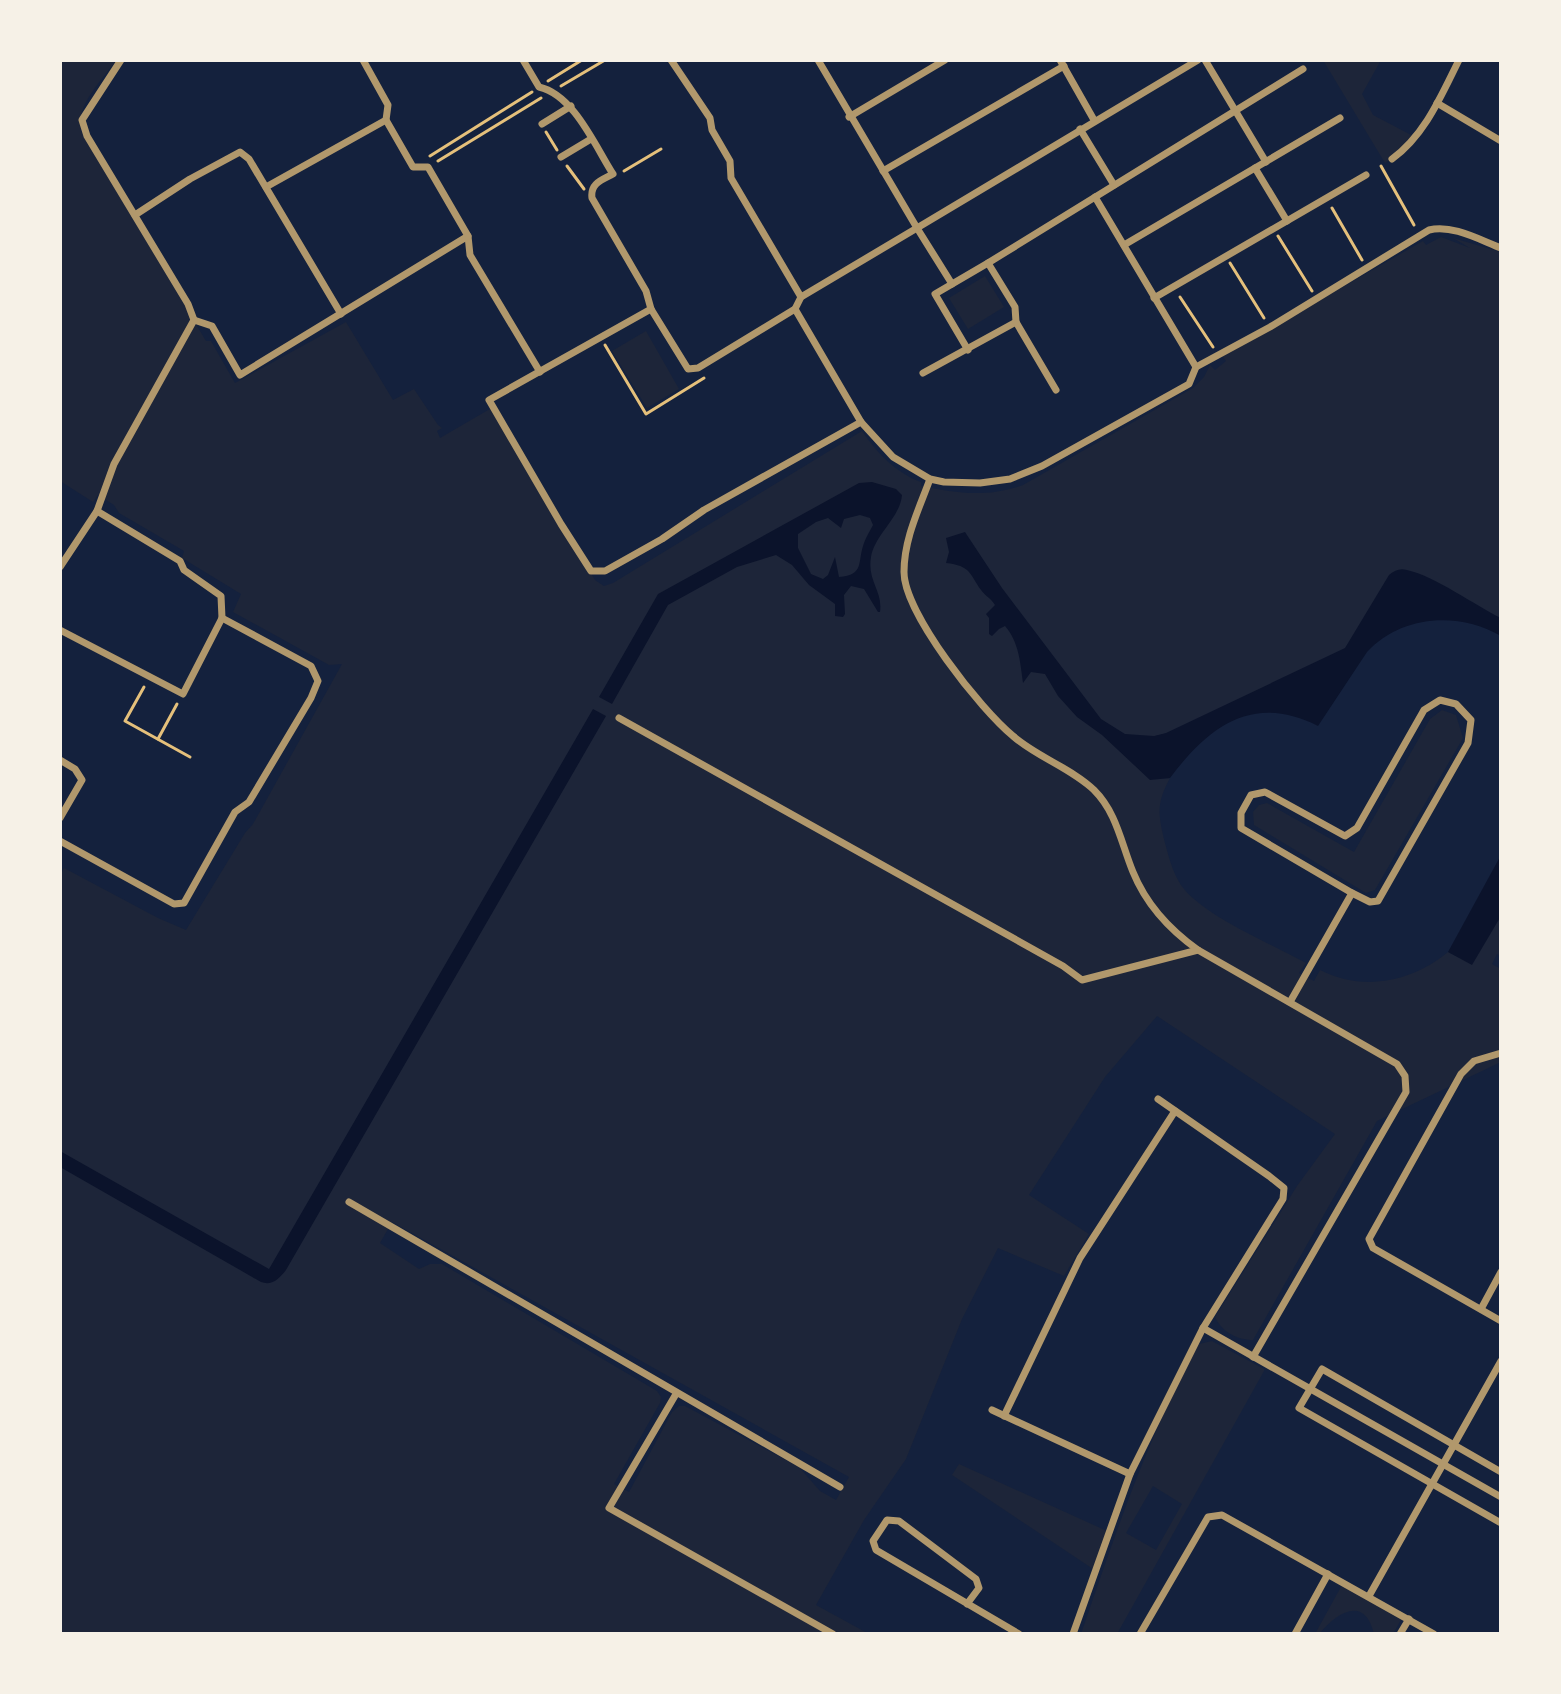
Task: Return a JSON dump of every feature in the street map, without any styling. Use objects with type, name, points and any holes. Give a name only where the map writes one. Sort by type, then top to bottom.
[{"type":"street","points":[[60,567],[97,511],[114,464],[194,320],[188,304],[87,136],[82,120],[121,60]]},
{"type":"street","points":[[363,60],[388,105],[386,120],[413,167],[428,167],[468,236],[470,255],[540,372]]},
{"type":"street","points":[[523,60],[539,87],[554,90],[571,106],[613,174],[595,184],[591,191],[592,198],[646,291],[651,309],[688,369],[708,362],[795,309],[801,297],[1198,60]]},
{"type":"street","points":[[671,60],[710,118],[712,130],[730,161],[731,178],[801,297]]},
{"type":"street","points":[[818,60],[849,117],[952,284]]},
{"type":"street","points":[[849,117],[945,60]]},
{"type":"street","points":[[1205,60],[1266,162]]},
{"type":"street","points":[[1392,159],[1410,146],[1459,60]]},
{"type":"street","points":[[883,171],[1062,63],[1094,120]]},
{"type":"street","points":[[968,350],[935,294],[1303,69]]},
{"type":"street","points":[[1437,103],[1501,141]]},
{"type":"street","points":[[542,124],[571,106]]},
{"type":"street","points":[[1124,245],[1340,118]]},
{"type":"street","points":[[266,187],[386,120]]},
{"type":"street","points":[[1080,129],[1114,185]]},
{"type":"street","points":[[561,157],[591,139]]},
{"type":"street","points":[[135,215],[190,179],[240,152],[249,159],[341,314]]},
{"type":"street","points":[[1255,168],[1287,221]]},
{"type":"street","points":[[1154,298],[1366,175]]},
{"type":"street","points":[[1095,197],[1196,367]]},
{"type":"street","points":[[795,309],[861,422],[893,457],[930,479],[980,483],[1010,479],[1042,466],[1189,384],[1196,367],[1270,327],[1420,234],[1438,227],[1501,248]]},
{"type":"street","points":[[194,320],[212,326],[240,375],[468,236]]},
{"type":"street","points":[[988,263],[1015,307],[1016,322],[1056,390]]},
{"type":"street","points":[[651,309],[489,400],[591,571],[605,571],[662,539],[704,510],[861,422]]},
{"type":"street","points":[[923,373],[1016,322]]},
{"type":"street","points":[[930,479],[906,545],[903,574],[909,598],[925,626],[976,699],[1014,738],[1093,790],[1114,817],[1144,894],[1180,937],[1397,1064],[1405,1076],[1406,1092],[1253,1357]]},
{"type":"street","points":[[60,630],[183,694],[222,618],[221,596],[184,570],[180,561],[97,511]]},
{"type":"street","points":[[60,841],[174,904],[184,903],[235,812],[249,802],[318,681],[311,666],[222,618]]},
{"type":"street","points":[[1440,700],[1456,704],[1471,720],[1468,743],[1378,901],[1370,902],[1352,893],[1241,828],[1241,813],[1251,795],[1265,792],[1345,836],[1357,828],[1424,710],[1440,700]]},
{"type":"street","points":[[619,718],[1082,980],[1198,950]]},
{"type":"street","points":[[60,760],[75,769],[82,780],[60,818]]},
{"type":"street","points":[[1290,1002],[1352,893]]},
{"type":"street","points":[[1501,1053],[1474,1061],[1461,1074],[1369,1239],[1373,1248],[1501,1321]]},
{"type":"street","points":[[1073,1634],[1130,1474],[1203,1328],[1283,1199],[1284,1188],[1158,1099]]},
{"type":"street","points":[[1004,1416],[1080,1258],[1175,1111]]},
{"type":"street","points":[[349,1202],[840,1487]]},
{"type":"street","points":[[1481,1309],[1501,1272]]},
{"type":"street","points":[[1203,1328],[1501,1497]]},
{"type":"street","points":[[1369,1596],[1501,1361]]},
{"type":"street","points":[[1501,1472],[1322,1369],[1299,1408],[1501,1523]]},
{"type":"street","points":[[676,1394],[609,1508],[833,1634]]},
{"type":"street","points":[[992,1410],[1130,1474]]},
{"type":"street","points":[[1140,1634],[1208,1517],[1222,1515],[1434,1634]]},
{"type":"street","points":[[967,1604],[979,1588],[976,1579],[899,1521],[887,1520],[873,1541],[876,1550],[967,1604],[1019,1634]]},
{"type":"street","points":[[1295,1634],[1328,1574]]},
{"type":"street","points":[[1400,1634],[1409,1619]]},
{"type":"path","points":[[413,167],[582,60]]},
{"type":"path","points":[[428,167],[605,60]]},
{"type":"path","points":[[613,174],[621,173],[661,149]]},
{"type":"path","points":[[1381,166],[1420,234]]},
{"type":"path","points":[[1326,198],[1366,267]]},
{"type":"path","points":[[1274,228],[1316,298]]},
{"type":"path","points":[[1226,256],[1270,327]]},
{"type":"path","points":[[1173,287],[1219,357]]},
{"type":"path","points":[[601,337],[646,414],[714,372],[708,362]]},
{"type":"path","points":[[149,677],[125,721],[190,757]]},
{"type":"path","points":[[158,739],[183,694]]},
{"type":"shaded area","points":[[60,60],[116,60],[86,103],[80,121],[81,131],[206,341],[211,341],[235,383],[346,322],[393,400],[414,389],[442,428],[437,431],[440,438],[495,406],[595,580],[604,586],[862,431],[888,461],[921,482],[921,486],[971,493],[1009,489],[1023,485],[1193,388],[1210,365],[1215,370],[1226,361],[1222,356],[1423,241],[1426,245],[1441,237],[1470,248],[1453,238],[1501,252],[1501,621],[1460,602],[1357,644],[1243,704],[1153,779],[1170,778],[1160,802],[1160,817],[1170,861],[1184,889],[1224,920],[1306,963],[1299,973],[1314,981],[1320,970],[1353,981],[1387,980],[1419,971],[1448,952],[1460,958],[1501,889],[1501,956],[1497,954],[1492,964],[1501,969],[1501,1062],[1377,1121],[1253,1340],[1247,1340],[1225,1330],[1215,1317],[1297,1186],[1335,1134],[1157,1016],[1105,1077],[1029,1195],[1089,1234],[1064,1276],[998,1248],[962,1319],[906,1459],[864,1520],[816,1605],[869,1634],[60,1634],[60,876],[64,868],[186,930],[253,824],[342,664],[329,665],[233,612],[241,594],[182,558],[184,551],[119,513],[114,505],[98,495],[93,502],[60,481]],"holes":[[[392,1222],[849,1477],[836,1500],[820,1491],[799,1467],[685,1406],[679,1406],[672,1412],[629,1492],[614,1484],[660,1403],[661,1397],[657,1391],[442,1264],[430,1264],[419,1269],[380,1243]]]},
{"type":"shaded area","points":[[1323,60],[1381,60],[1362,94],[1373,115],[1415,137],[1398,155],[1385,163]]},
{"type":"shaded area","points":[[985,276],[1004,307],[968,329],[949,298]]},
{"type":"shaded area","points":[[646,331],[679,389],[647,408],[612,351]]},
{"type":"shaded area","points":[[872,482],[896,489],[902,495],[897,511],[877,541],[871,557],[871,573],[880,612],[864,589],[851,586],[844,595],[845,614],[843,617],[835,616],[835,604],[809,585],[792,565],[776,555],[737,567],[668,605],[612,704],[599,697],[658,594],[859,483]],"holes":[[[860,515],[870,518],[873,525],[864,543],[859,566],[853,574],[839,577],[835,557],[828,575],[823,579],[811,574],[798,548],[798,534],[828,518],[841,528],[844,519]]]},
{"type":"shaded area","points":[[965,532],[1002,588],[1101,719],[1125,734],[1154,736],[1166,733],[1345,648],[1389,575],[1398,570],[1430,578],[1501,618],[1501,636],[1485,628],[1449,620],[1413,624],[1396,630],[1367,652],[1318,726],[1273,713],[1253,714],[1234,720],[1200,743],[1170,778],[1150,780],[1102,735],[1077,717],[1058,696],[1045,674],[1031,672],[1023,683],[1018,653],[1010,632],[1005,626],[992,636],[989,634],[986,614],[995,605],[968,571],[946,563],[949,552],[946,538]]},
{"type":"shaded area","points":[[593,709],[606,716],[278,1279],[261,1282],[60,1167],[60,1151],[269,1269]]},
{"type":"shaded area","points":[[1442,710],[1456,715],[1463,738],[1375,890],[1366,893],[1254,825],[1253,812],[1259,805],[1267,803],[1354,852],[1430,719]]},
{"type":"shaded area","points":[[1501,855],[1501,916],[1472,965],[1448,952]]},
{"type":"shaded area","points":[[1212,1341],[1264,1371],[1117,1634],[1081,1634],[1148,1450],[1199,1344]],"holes":[[[1153,1486],[1182,1504],[1156,1550],[1126,1533]]]},
{"type":"shaded area","points":[[959,1464],[1107,1531],[1093,1569],[952,1475]]},
{"type":"shaded area","points":[[1342,1585],[1402,1618],[1393,1634],[1374,1634],[1364,1614],[1350,1611],[1315,1634]]}]
